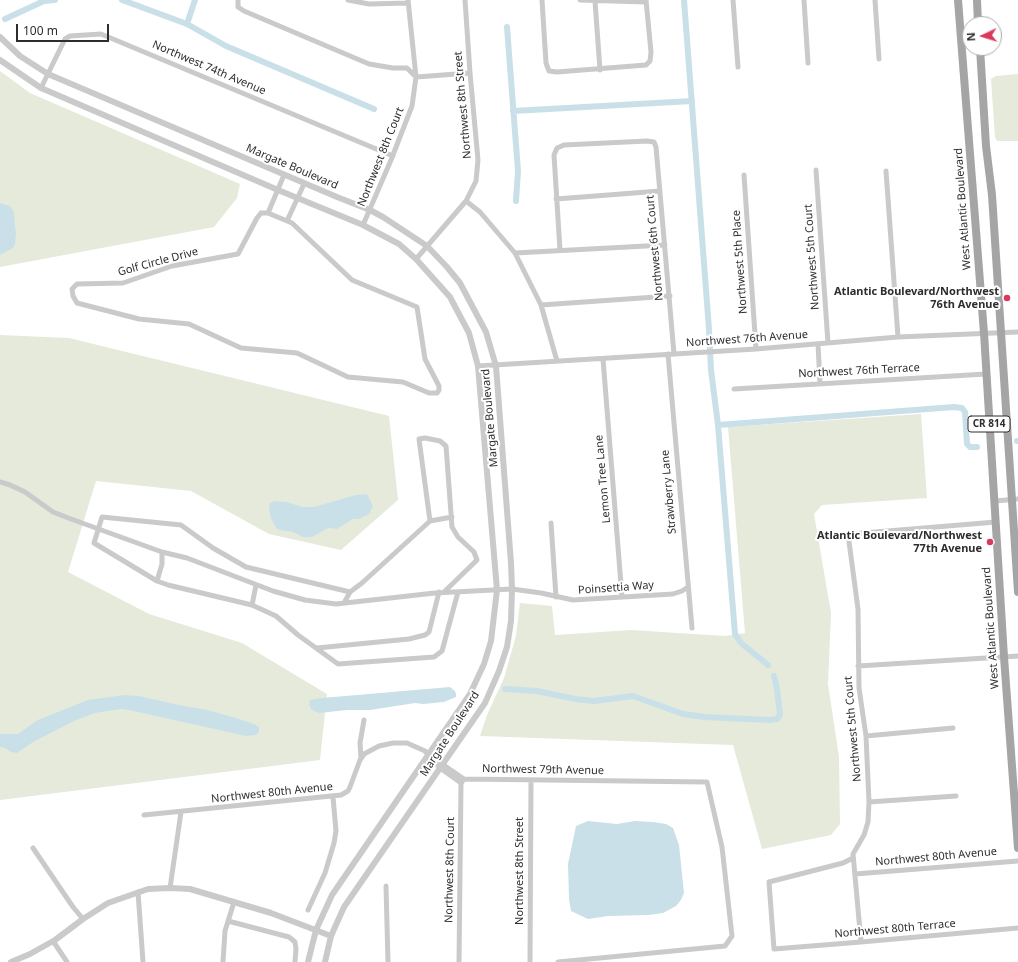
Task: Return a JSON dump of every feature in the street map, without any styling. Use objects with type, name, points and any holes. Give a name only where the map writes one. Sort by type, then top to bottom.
[{"type":"main road","name":"West Atlantic Boulevard","points":[[958,0],[984,333],[1004,657],[1018,848]]},
{"type":"main road","points":[[977,0],[978,16]]},
{"type":"main road","name":"CR 814","points":[[980,56],[986,146],[992,195],[1014,499],[1018,592]]},
{"type":"street","points":[[238,0],[238,7],[244,11],[369,64],[393,68],[407,68],[416,77],[470,73]]},
{"type":"street","points":[[348,0],[369,4],[408,2]]},
{"type":"street","name":"Northwest 8th Street","points":[[416,259],[466,201],[476,181],[478,160],[465,0]]},
{"type":"street","points":[[542,0],[546,63],[549,71],[600,70],[646,65],[650,61],[651,52],[646,1],[580,0]]},
{"type":"street","points":[[733,0],[738,67]]},
{"type":"street","points":[[804,0],[808,64]]},
{"type":"street","points":[[874,0],[879,59]]},
{"type":"street","points":[[595,1],[600,70]]},
{"type":"street","name":"Northwest 8th Court","points":[[363,225],[393,156],[412,106],[416,77],[408,2]]},
{"type":"street","name":"Northwest 74th Avenue","points":[[41,88],[65,39],[70,36],[101,34],[393,156]]},
{"type":"street","name":"Margate Boulevard","points":[[0,38],[20,56],[48,74],[304,184],[370,210],[427,246],[460,283],[486,332],[496,366],[512,589],[511,621],[507,647],[499,671],[485,703],[344,907],[331,936],[325,962]]},
{"type":"street","name":"Margate Boulevard","points":[[0,60],[41,88],[363,225],[399,244],[416,259],[450,297],[469,333],[478,366],[497,590],[491,641],[484,664],[470,694],[430,755],[332,895],[316,930],[308,962]]},
{"type":"street","name":"Northwest 6th Court","points":[[556,199],[554,155],[557,148],[564,145],[647,141],[654,142],[656,147],[674,354]]},
{"type":"street","name":"Northwest 5th Court","points":[[816,170],[828,342]]},
{"type":"street","points":[[886,171],[898,337]]},
{"type":"street","name":"Golf Circle Drive","points":[[268,213],[284,175]]},
{"type":"street","name":"Northwest 5th Place","points":[[744,175],[756,349]]},
{"type":"street","points":[[287,221],[304,184]]},
{"type":"street","points":[[560,250],[556,199],[660,191]]},
{"type":"street","points":[[466,201],[480,212],[515,253],[541,305],[557,361]]},
{"type":"street","name":"Golf Circle Drive","points":[[268,213],[292,223],[352,280],[417,307],[425,360],[439,386],[437,393],[429,393],[404,382],[348,377],[297,353],[241,348],[189,324],[139,319],[77,303],[73,296],[72,289],[77,284],[123,283],[172,266],[238,254],[257,218],[261,214],[268,213]]},
{"type":"street","points":[[515,253],[665,245]]},
{"type":"street","points":[[541,305],[670,296]]},
{"type":"street","name":"Northwest 76th Avenue","points":[[478,366],[756,349],[898,337],[1018,332]]},
{"type":"street","points":[[818,344],[820,383]]},
{"type":"street","name":"Strawberry Lane","points":[[668,354],[692,628]]},
{"type":"street","name":"Lemon Tree Lane","points":[[603,359],[622,597]]},
{"type":"street","name":"Northwest 76th Terrace","points":[[734,389],[986,374]]},
{"type":"street","points":[[317,648],[409,639],[426,635],[429,632],[441,592],[477,560],[474,552],[458,537],[452,527],[446,446],[440,441],[425,438],[418,439],[430,521]]},
{"type":"street","name":"Poinsettia Way","points":[[0,482],[10,484],[25,492],[53,512],[162,552],[186,558],[256,585],[305,600],[336,604],[441,592],[512,589],[541,593],[573,600],[673,594],[682,592],[688,587]]},
{"type":"street","points":[[995,501],[1014,499]]},
{"type":"street","points":[[350,592],[246,567],[214,548],[182,525],[102,517],[94,543],[158,581],[168,585],[252,605],[276,616],[298,635],[338,664],[434,657],[442,651],[458,592]]},
{"type":"street","points":[[344,603],[350,592],[362,583],[430,521],[452,517]]},
{"type":"street","points":[[827,536],[996,522]]},
{"type":"street","points":[[551,523],[556,597]]},
{"type":"street","name":"Northwest 5th Court","points":[[848,534],[858,609],[859,688],[866,736],[869,802],[868,822],[864,835],[853,854],[853,858]]},
{"type":"street","points":[[158,581],[162,564],[162,552]]},
{"type":"street","points":[[252,605],[256,585]]},
{"type":"street","points":[[858,666],[1018,656]]},
{"type":"street","name":"Northwest 80th Avenue","points":[[144,815],[341,795],[348,791],[353,783],[361,758],[360,743],[364,720]]},
{"type":"street","points":[[866,736],[952,728]]},
{"type":"street","points":[[361,758],[379,746],[400,743],[412,744],[426,751],[442,766],[462,781]]},
{"type":"street","name":"Northwest 8th Court","points":[[459,962],[462,781]]},
{"type":"street","name":"Northwest 79th Avenue","points":[[462,781],[707,782],[722,848],[732,936],[726,946],[558,962]]},
{"type":"street","name":"Northwest 8th Street","points":[[530,962],[531,781]]},
{"type":"street","points":[[869,802],[956,796]]},
{"type":"street","points":[[308,910],[325,873],[334,843],[336,831],[333,797]]},
{"type":"street","points":[[170,888],[182,812]]},
{"type":"street","points":[[34,848],[72,907],[83,919]]},
{"type":"street","points":[[853,858],[860,942]]},
{"type":"street","name":"Northwest 80th Terrace","points":[[853,858],[843,863],[769,882],[774,948],[1018,928]]},
{"type":"street","name":"Northwest 80th Avenue","points":[[855,874],[1018,861]]},
{"type":"street","points":[[386,886],[388,962]]},
{"type":"street","points":[[11,962],[30,954],[53,941],[108,903],[148,889],[190,889],[271,913],[331,936]]},
{"type":"street","points":[[138,892],[143,962]]},
{"type":"street","points":[[223,962],[225,931],[234,902]]},
{"type":"street","points":[[228,921],[289,937],[295,942],[295,962]]},
{"type":"street","points":[[53,941],[67,962]]},
{"type":"shaded area","points":[[0,71],[30,93],[240,184],[237,198],[214,227],[0,267]]},
{"type":"shaded area","points":[[1018,74],[1018,141],[997,141],[995,137],[991,79],[996,76]]},
{"type":"shaded area","points":[[0,335],[69,338],[389,416],[398,500],[341,550],[269,534],[191,491],[96,481],[68,572],[149,614],[242,643],[327,694],[320,760],[0,800]]},
{"type":"shaded area","points":[[921,414],[927,498],[822,505],[814,514],[831,613],[828,684],[839,757],[840,824],[831,835],[762,849],[733,745],[480,736],[487,715],[504,678],[516,636],[520,603],[552,606],[555,635],[631,630],[725,636],[745,633],[728,427]]},
{"type":"water","points":[[0,203],[10,206],[14,212],[16,232],[15,244],[13,248],[0,255]]},
{"type":"water","points":[[367,494],[373,506],[369,514],[359,519],[353,519],[337,529],[326,529],[312,537],[303,537],[293,532],[279,530],[271,518],[269,508],[270,503],[274,501],[287,502],[302,507],[314,507],[356,495]]},
{"type":"water","points":[[450,687],[455,691],[456,697],[444,702],[423,704],[415,703],[370,710],[347,710],[319,713],[312,710],[309,705],[310,700],[322,698]]},
{"type":"water","points":[[125,695],[139,696],[207,710],[236,718],[259,727],[259,732],[256,735],[246,736],[121,709],[95,713],[74,721],[33,742],[17,753],[0,747],[0,734],[18,734],[38,720],[88,700]]},
{"type":"water","points":[[588,821],[617,824],[635,821],[653,822],[666,824],[673,828],[679,845],[684,893],[676,906],[663,913],[649,915],[608,916],[588,919],[571,911],[569,899],[568,864],[576,826]]},
{"type":"waterway","points":[[5,19],[44,1],[55,0]]},
{"type":"waterway","points":[[122,0],[187,24],[226,46],[374,109]]},
{"type":"waterway","points":[[187,24],[195,0]]},
{"type":"waterway","points":[[684,0],[711,370],[718,425],[735,634],[741,643],[768,665]]},
{"type":"waterway","points":[[507,27],[518,171],[516,201]]},
{"type":"waterway","points":[[513,111],[692,101]]},
{"type":"waterway","points":[[718,425],[954,407],[962,408],[965,412],[967,444],[970,447],[977,447]]},
{"type":"waterway","points":[[505,689],[537,691],[575,699],[594,701],[633,696],[683,714],[705,717],[769,720],[777,719],[780,715],[774,676]]},
{"type":"place","name":"Atlantic Boulevard/Northwest 76th Avenue","points":[[1007,298]]},
{"type":"place","name":"Atlantic Boulevard/Northwest 77th Avenue","points":[[990,542]]}]
